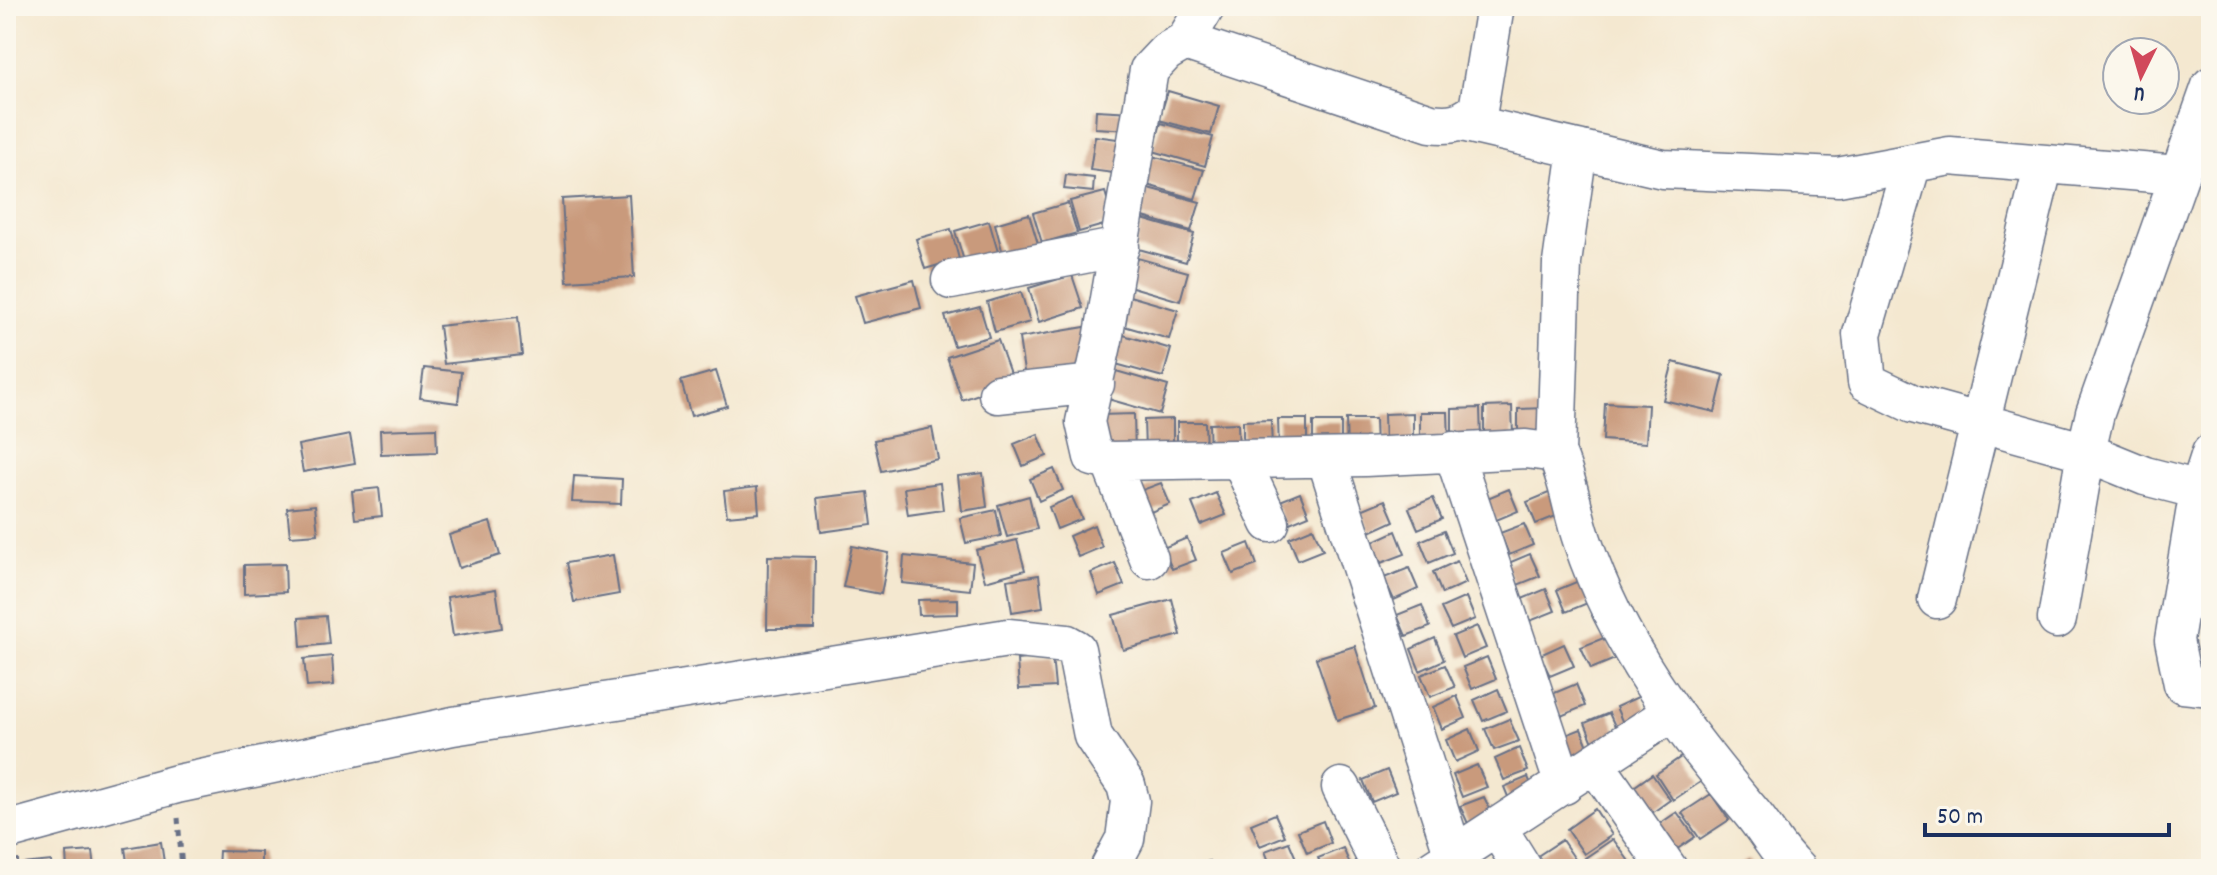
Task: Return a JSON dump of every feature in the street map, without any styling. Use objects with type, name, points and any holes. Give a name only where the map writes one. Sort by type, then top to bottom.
[{"type":"street","points":[[1206,6],[1185,41],[1166,52],[1149,70],[1120,247],[1085,422],[1087,444],[1093,457],[1110,461],[1326,458],[1526,449],[1556,453]]},
{"type":"street","points":[[1462,122],[1478,110],[1495,6]]},
{"type":"street","points":[[1185,41],[1431,123],[1462,122],[1663,169],[1838,177],[1950,156],[2178,175]]},
{"type":"street","points":[[2057,619],[2095,413],[2211,86]]},
{"type":"street","points":[[1578,149],[1562,263],[1556,453],[1567,477],[1582,539],[1611,612],[1637,661],[1671,713],[1754,816],[1777,852],[1796,869]]},
{"type":"street","points":[[1912,163],[1862,334],[1867,382],[1913,404],[2086,452],[2145,476],[2205,492]]},
{"type":"street","points":[[1937,599],[1978,422],[2044,164]]},
{"type":"street","points":[[951,280],[1120,247]]},
{"type":"street","points":[[998,394],[1095,384]]},
{"type":"street","points":[[1453,451],[1564,785]]},
{"type":"street","points":[[2211,453],[2174,640],[2183,684],[2211,687]]},
{"type":"street","points":[[1326,458],[1444,862],[1671,713]]},
{"type":"street","points":[[1240,459],[1270,523]]},
{"type":"street","points":[[1110,461],[1149,559]]},
{"type":"street","points":[[6,831],[177,784],[453,726],[1008,638],[1067,644],[1076,649],[1093,736],[1126,785],[1130,801],[1125,839],[1109,869]]},
{"type":"street","points":[[1595,764],[1668,869]]},
{"type":"street","points":[[1341,787],[1382,869]]},
{"type":"street","points":[[1498,829],[1523,869]]},
{"type":"path","points":[[177,784],[182,869]]},
{"type":"building","points":[[1168,91],[1219,106],[1211,134],[1159,120]]},
{"type":"building","points":[[1096,110],[1133,112],[1131,130],[1095,128]]},
{"type":"building","points":[[1161,123],[1213,137],[1205,166],[1153,151]]},
{"type":"building","points":[[1095,136],[1133,141],[1128,175],[1090,170]]},
{"type":"building","points":[[1152,156],[1204,170],[1195,199],[1144,184]]},
{"type":"building","points":[[1066,175],[1094,178],[1093,192],[1064,189]]},
{"type":"building","points":[[1148,188],[1200,202],[1191,231],[1140,216]]},
{"type":"building","points":[[1105,192],[1114,222],[1079,232],[1070,201]]},
{"type":"building","points":[[629,195],[634,277],[567,281],[562,199]]},
{"type":"building","points":[[1068,203],[1077,233],[1042,243],[1033,213]]},
{"type":"building","points":[[1029,214],[1038,244],[1003,254],[995,224]]},
{"type":"building","points":[[1142,219],[1194,234],[1186,262],[1135,248]]},
{"type":"building","points":[[989,221],[998,252],[964,261],[955,231]]},
{"type":"building","points":[[951,229],[959,259],[925,269],[916,239]]},
{"type":"building","points":[[1137,258],[1188,272],[1180,301],[1129,286]]},
{"type":"building","points":[[1072,275],[1083,308],[1039,322],[1029,288]]},
{"type":"building","points":[[914,280],[921,308],[863,323],[855,296]]},
{"type":"building","points":[[1021,292],[1030,322],[995,332],[987,302]]},
{"type":"building","points":[[1126,295],[1178,310],[1169,339],[1117,324]]},
{"type":"building","points":[[980,307],[989,337],[954,346],[945,316]]},
{"type":"building","points":[[518,317],[522,355],[444,364],[439,326]]},
{"type":"building","points":[[1091,326],[1098,367],[1025,378],[1019,338]]},
{"type":"building","points":[[1120,334],[1171,349],[1163,377],[1112,363]]},
{"type":"building","points":[[998,340],[1013,382],[962,400],[947,357]]},
{"type":"building","points":[[1673,362],[1724,375],[1715,412],[1663,400]]},
{"type":"building","points":[[424,368],[461,372],[458,403],[420,398]]},
{"type":"building","points":[[716,371],[727,406],[691,416],[681,381]]},
{"type":"building","points":[[1116,371],[1168,386],[1160,414],[1108,399]]},
{"type":"building","points":[[1605,403],[1648,405],[1646,443],[1603,440]]},
{"type":"building","points":[[1512,406],[1513,436],[1484,437],[1484,407]]},
{"type":"building","points":[[1480,408],[1481,439],[1452,440],[1452,409]]},
{"type":"building","points":[[1546,408],[1547,438],[1518,439],[1518,409]]},
{"type":"building","points":[[1420,412],[1448,412],[1449,442],[1420,443]]},
{"type":"building","points":[[1413,413],[1413,443],[1385,444],[1384,414]]},
{"type":"building","points":[[1134,414],[1135,455],[1099,455],[1098,415]]},
{"type":"building","points":[[1173,419],[1173,450],[1145,450],[1144,420]]},
{"type":"building","points":[[1278,419],[1307,419],[1307,450],[1279,450]]},
{"type":"building","points":[[1346,419],[1375,419],[1376,449],[1347,450]]},
{"type":"building","points":[[1271,420],[1272,451],[1243,451],[1243,421]]},
{"type":"building","points":[[1177,422],[1205,422],[1206,453],[1177,453]]},
{"type":"building","points":[[1313,422],[1341,422],[1341,452],[1313,453]]},
{"type":"building","points":[[1238,423],[1239,454],[1210,455],[1209,424]]},
{"type":"building","points":[[436,428],[437,452],[381,454],[380,430]]},
{"type":"building","points":[[932,428],[938,459],[881,471],[874,440]]},
{"type":"building","points":[[1038,434],[1047,456],[1023,466],[1014,444]]},
{"type":"building","points":[[350,435],[355,463],[303,472],[298,445]]},
{"type":"building","points":[[1054,469],[1063,490],[1039,501],[1030,479]]},
{"type":"building","points":[[983,473],[987,507],[962,511],[958,476]]},
{"type":"building","points":[[574,476],[622,479],[621,504],[572,502]]},
{"type":"building","points":[[940,483],[943,510],[908,515],[904,488]]},
{"type":"building","points":[[1161,483],[1170,504],[1146,514],[1137,492]]},
{"type":"building","points":[[757,487],[759,513],[727,516],[724,491]]},
{"type":"building","points":[[379,488],[382,516],[355,519],[352,491]]},
{"type":"building","points":[[1509,489],[1518,511],[1494,521],[1485,499]]},
{"type":"building","points":[[868,492],[872,525],[821,532],[817,498]]},
{"type":"building","points":[[1551,492],[1561,514],[1536,524],[1527,502]]},
{"type":"building","points":[[1216,493],[1226,515],[1201,525],[1192,503]]},
{"type":"building","points":[[1300,493],[1309,515],[1285,525],[1275,503]]},
{"type":"building","points":[[1029,496],[1037,529],[1007,537],[998,505]]},
{"type":"building","points":[[1072,497],[1082,519],[1057,529],[1049,507]]},
{"type":"building","points":[[1433,498],[1442,519],[1418,529],[1409,508]]},
{"type":"building","points":[[1385,500],[1394,521],[1370,532],[1361,510]]},
{"type":"building","points":[[315,505],[318,534],[290,536],[287,508]]},
{"type":"building","points":[[996,510],[1001,536],[966,543],[960,518]]},
{"type":"building","points":[[490,522],[500,555],[459,568],[449,535]]},
{"type":"building","points":[[1524,524],[1533,545],[1509,555],[1500,533]]},
{"type":"building","points":[[1094,525],[1102,547],[1078,557],[1069,536]]},
{"type":"building","points":[[1313,528],[1323,550],[1298,560],[1289,538]]},
{"type":"building","points":[[1396,531],[1405,554],[1381,563],[1372,542]]},
{"type":"building","points":[[1444,531],[1453,553],[1429,563],[1420,541]]},
{"type":"building","points":[[1187,538],[1196,560],[1172,569],[1163,548]]},
{"type":"building","points":[[1017,540],[1025,570],[985,581],[976,550]]},
{"type":"building","points":[[1249,543],[1257,565],[1233,574],[1224,553]]},
{"type":"building","points":[[852,546],[889,553],[881,594],[843,587]]},
{"type":"building","points":[[1530,554],[1540,576],[1515,586],[1506,564]]},
{"type":"building","points":[[613,555],[619,594],[574,602],[566,563]]},
{"type":"building","points":[[768,556],[815,557],[814,629],[767,629]]},
{"type":"building","points":[[904,556],[973,563],[970,590],[902,583]]},
{"type":"building","points":[[1457,561],[1466,583],[1442,594],[1433,572]]},
{"type":"building","points":[[1115,563],[1124,585],[1099,595],[1091,573]]},
{"type":"building","points":[[285,564],[286,592],[244,594],[244,565]]},
{"type":"building","points":[[1409,568],[1418,589],[1394,600],[1384,578]]},
{"type":"building","points":[[1039,575],[1043,607],[1012,612],[1007,580]]},
{"type":"building","points":[[1581,580],[1590,602],[1566,612],[1557,590]]},
{"type":"building","points":[[496,589],[502,628],[453,636],[447,597]]},
{"type":"building","points":[[1546,589],[1555,611],[1530,621],[1522,599]]},
{"type":"building","points":[[1466,597],[1475,619],[1451,629],[1441,608]]},
{"type":"building","points":[[958,599],[958,614],[919,615],[918,600]]},
{"type":"building","points":[[1172,599],[1181,635],[1123,650],[1113,615]]},
{"type":"building","points":[[1422,605],[1430,627],[1406,636],[1397,615]]},
{"type":"building","points":[[326,616],[329,644],[301,647],[299,618]]},
{"type":"building","points":[[1477,626],[1486,648],[1462,658],[1453,636]]},
{"type":"building","points":[[1606,637],[1615,659],[1591,669],[1581,647]]},
{"type":"building","points":[[1435,638],[1444,660],[1420,671],[1411,649]]},
{"type":"building","points":[[1564,644],[1574,666],[1550,676],[1540,655]]},
{"type":"building","points":[[1355,646],[1375,708],[1337,720],[1316,658]]},
{"type":"building","points":[[332,656],[334,685],[307,687],[304,659]]},
{"type":"building","points":[[1052,656],[1055,687],[1019,689],[1017,660]]},
{"type":"building","points":[[1487,657],[1496,679],[1472,689],[1463,667]]},
{"type":"building","points":[[1445,665],[1455,687],[1430,697],[1421,675]]},
{"type":"building","points":[[1576,684],[1585,706],[1561,716],[1552,694]]},
{"type":"building","points":[[1498,689],[1507,711],[1483,721],[1474,700]]},
{"type":"building","points":[[1457,696],[1466,718],[1442,729],[1433,707]]},
{"type":"building","points":[[1640,696],[1649,718],[1625,728],[1616,707]]},
{"type":"building","points":[[1609,713],[1619,735],[1594,745],[1585,723]]},
{"type":"building","points":[[1509,719],[1519,741],[1494,750],[1485,729]]},
{"type":"building","points":[[1470,729],[1479,751],[1455,762],[1446,740]]},
{"type":"building","points":[[1581,729],[1590,751],[1565,761],[1556,739]]},
{"type":"building","points":[[1519,748],[1528,771],[1504,780],[1495,759]]},
{"type":"building","points":[[1684,755],[1702,781],[1673,800],[1656,774]]},
{"type":"building","points":[[1477,765],[1487,787],[1462,797],[1453,775]]},
{"type":"building","points":[[1387,770],[1396,792],[1372,802],[1363,780]]},
{"type":"building","points":[[1652,774],[1670,800],[1642,820],[1624,794]]},
{"type":"building","points":[[1528,777],[1537,799],[1513,809],[1504,787]]},
{"type":"building","points":[[1711,794],[1729,820],[1700,839],[1682,813]]},
{"type":"building","points":[[1484,797],[1494,818],[1470,828],[1460,806]]},
{"type":"building","points":[[1595,809],[1612,835],[1584,854],[1567,829]]},
{"type":"building","points":[[1677,812],[1695,837],[1667,856],[1649,831]]},
{"type":"building","points":[[1275,814],[1285,836],[1260,846],[1251,824]]},
{"type":"building","points":[[1323,821],[1331,843],[1307,853],[1298,831]]},
{"type":"building","points":[[1613,839],[1631,864],[1624,869],[1593,869],[1585,858]]},
{"type":"building","points":[[1562,840],[1579,865],[1574,869],[1540,869],[1533,859]]},
{"type":"building","points":[[161,842],[165,869],[128,869],[125,848]]},
{"type":"building","points":[[1289,842],[1298,863],[1272,869],[1265,851]]},
{"type":"building","points":[[1343,848],[1352,869],[1323,869],[1318,858]]},
{"type":"building","points":[[93,851],[95,869],[67,869],[66,853]]},
{"type":"building","points":[[219,851],[261,852],[261,869],[218,869]]},
{"type":"building","points":[[1749,859],[1756,869],[1734,869]]},
{"type":"building","points":[[6,860],[18,860],[18,869],[6,869]]},
{"type":"building","points":[[51,861],[52,869],[24,869],[23,864]]},
{"type":"building","points":[[1209,861],[1213,869],[1189,869]]}]
